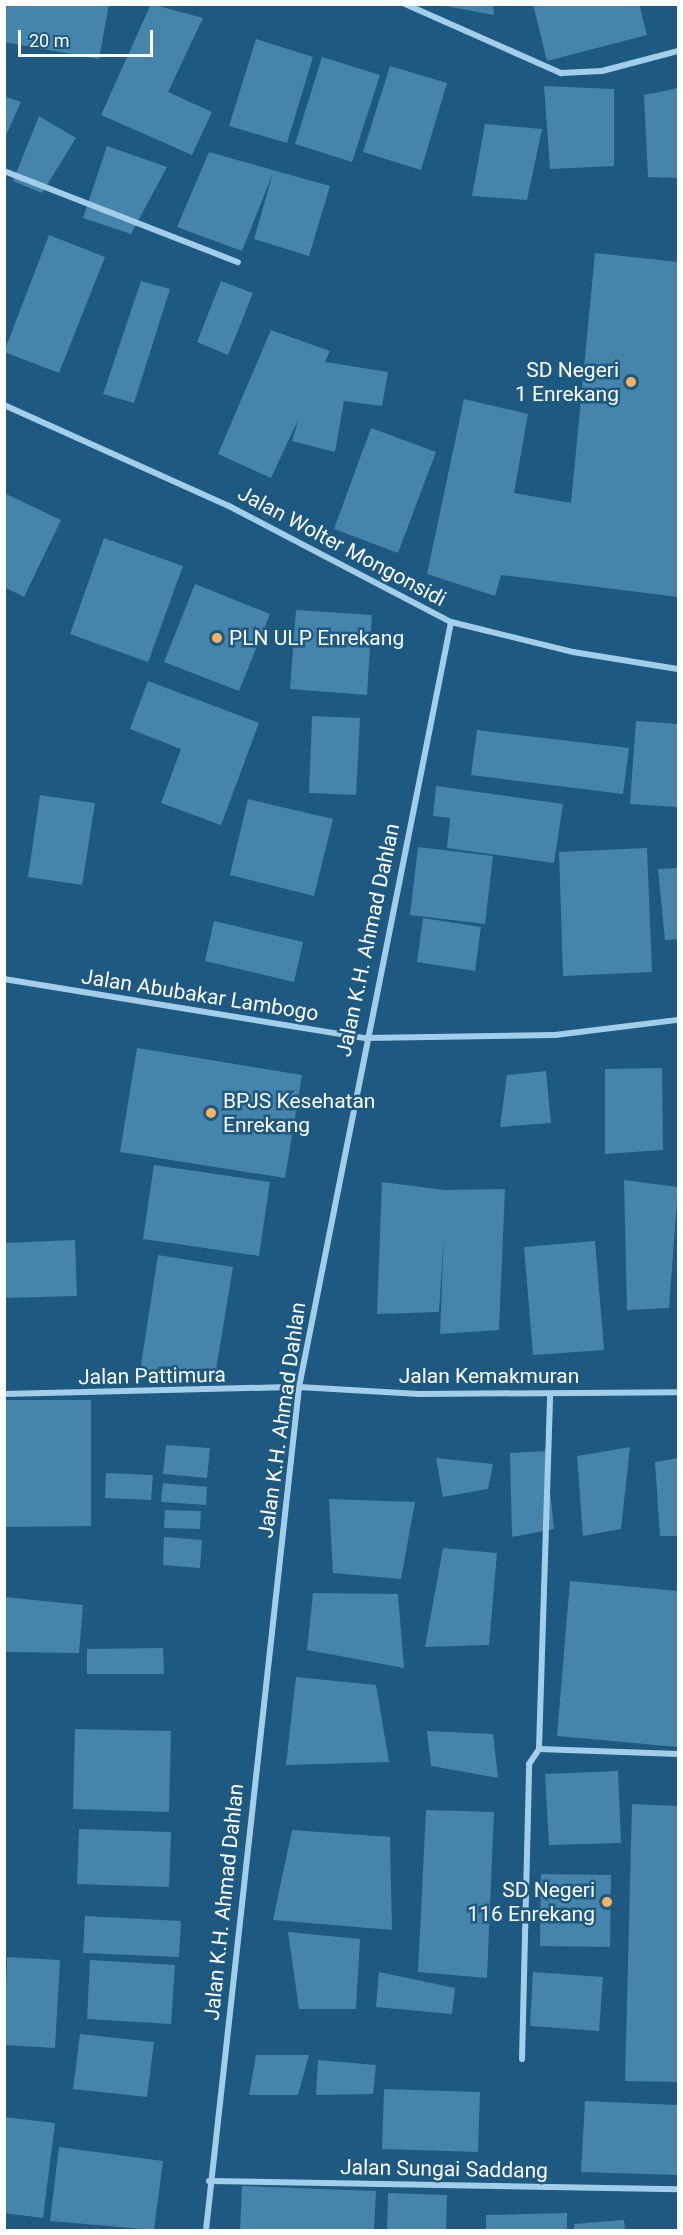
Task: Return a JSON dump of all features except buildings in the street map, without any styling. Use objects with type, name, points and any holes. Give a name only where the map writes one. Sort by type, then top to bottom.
[{"type":"street","points":[[405,4],[561,73],[602,71],[678,51]]},
{"type":"street","points":[[4,171],[238,262]]},
{"type":"street","name":"Jalan Wolter Mongonsidi","points":[[4,405],[229,506],[452,622],[573,652],[678,669]]},
{"type":"street","name":"Jalan K.H. Ahmad Dahlan","points":[[206,2230],[209,2181],[299,1388],[365,1038],[452,622]]},
{"type":"street","name":"Jalan Abubakar Lambogo","points":[[4,979],[365,1038],[555,1035],[678,1020]]},
{"type":"street","name":"Jalan Kemakmuran","points":[[299,1388],[550,1394],[678,1392]]},
{"type":"street","name":"Jalan Pattimura","points":[[4,1394],[299,1388]]},
{"type":"street","points":[[522,2059],[529,1764],[538,1749],[550,1394]]},
{"type":"street","points":[[538,1749],[678,1754]]},
{"type":"street","name":"Jalan Sungai Saddang","points":[[209,2181],[678,2189]]},
{"type":"place","name":"SD Negeri 1 Enrekang","points":[[631,382]]},
{"type":"place","name":"PLN ULP Enrekang","points":[[217,638]]},
{"type":"place","name":"BPJS Kesehatan Enrekang","points":[[211,1113]]},
{"type":"place","name":"SD Negeri 116 Enrekang","points":[[607,1902]]}]
